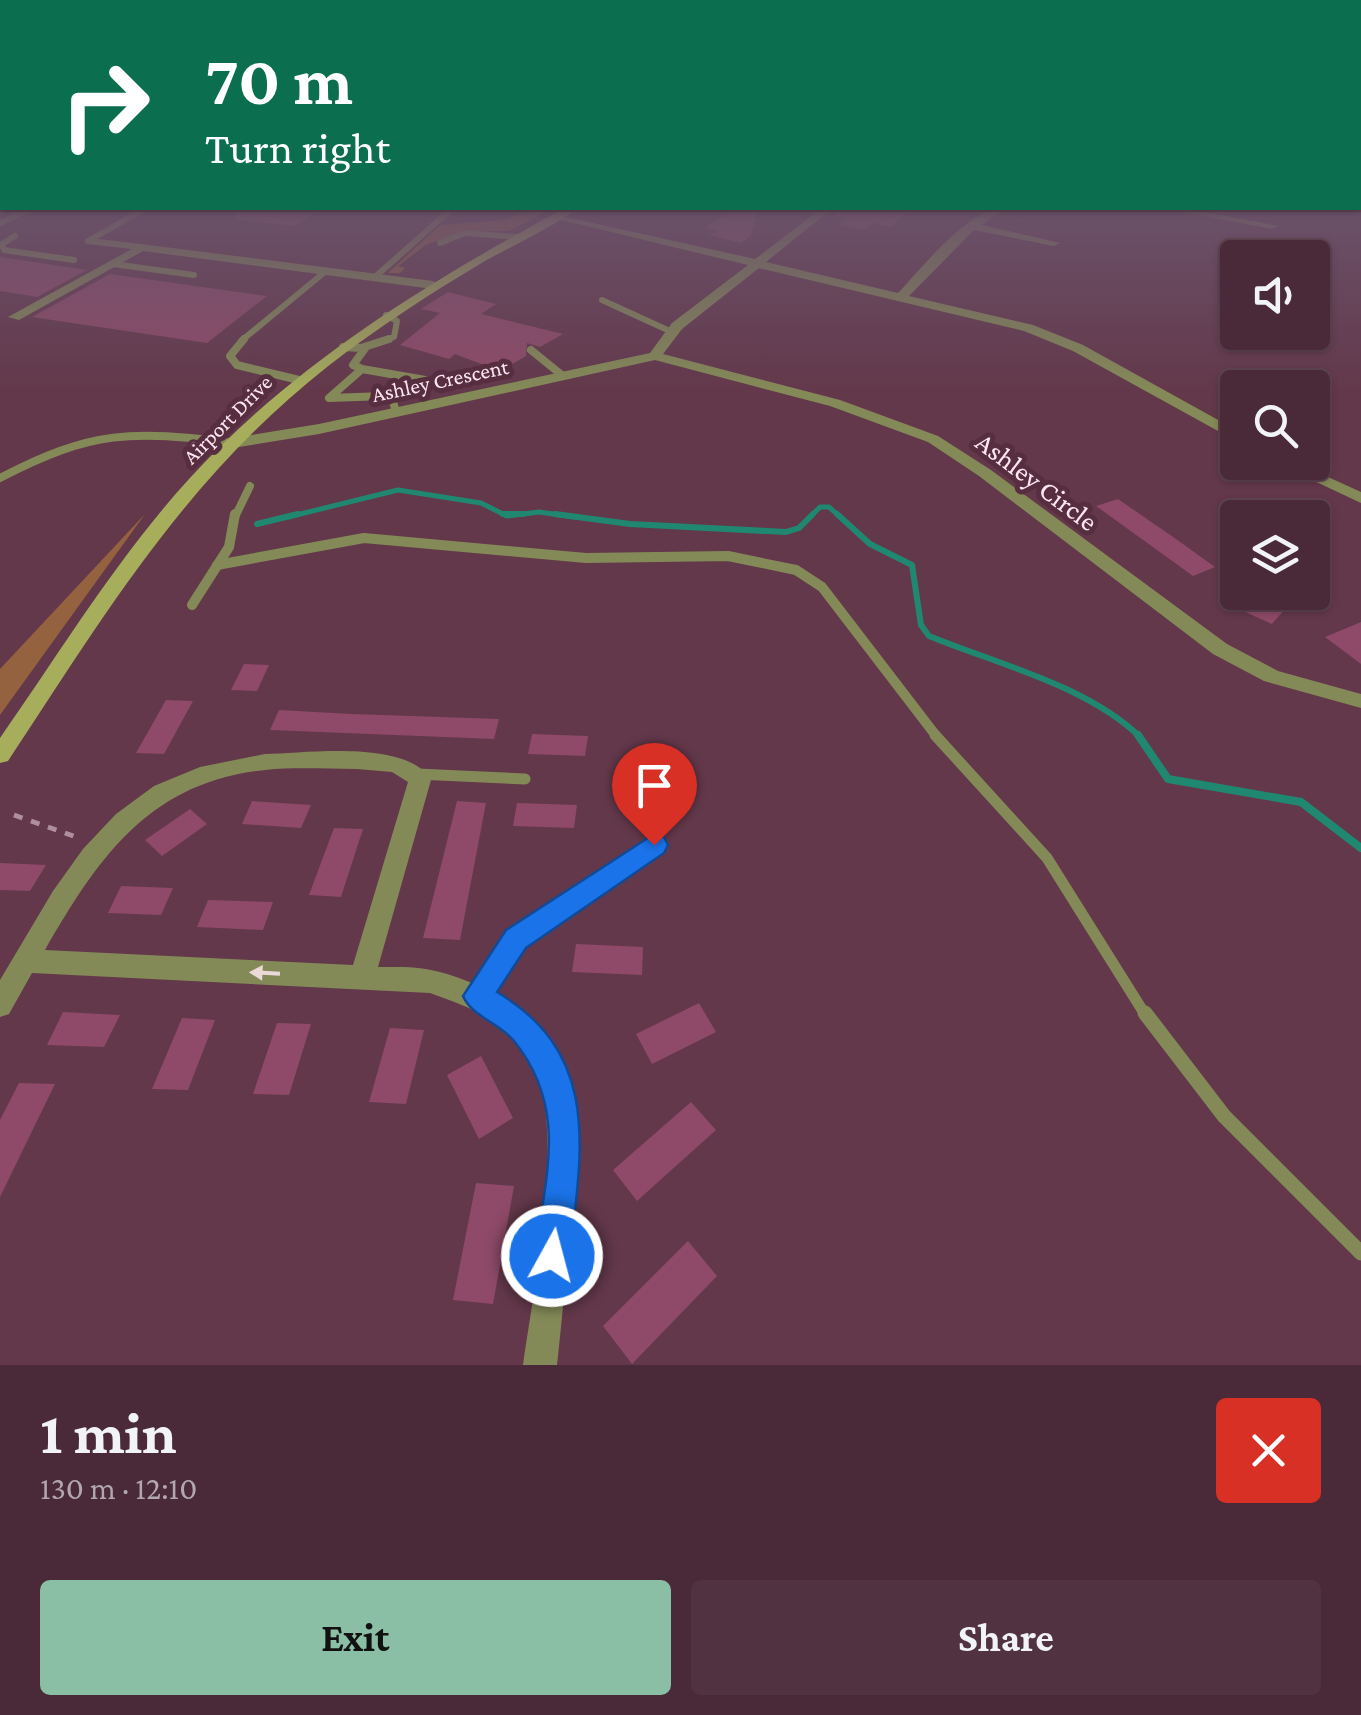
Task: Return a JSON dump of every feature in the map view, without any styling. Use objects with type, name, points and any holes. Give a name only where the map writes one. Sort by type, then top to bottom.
[{"type":"street","points":[[14,317],[113,265]]},
{"type":"street","points":[[277,265],[432,285]]},
{"type":"street","name":"Airport Drive","points":[[0,755],[148,540],[233,443],[299,380],[342,347],[385,315],[469,265]]},
{"type":"street","points":[[655,356],[672,332],[754,265]]},
{"type":"street","points":[[763,265],[1046,334],[1220,428]]},
{"type":"street","points":[[901,297],[933,265]]},
{"type":"street","name":"Ashley Crescent","points":[[233,443],[394,405],[655,356]]},
{"type":"street","name":"Ashley Circle","points":[[655,356],[835,403],[932,439],[985,472],[1220,650],[1271,676],[1361,701]]},
{"type":"street","points":[[1321,480],[1361,498]]},
{"type":"street","points":[[0,1005],[66,891],[110,832],[142,804],[192,777],[262,760],[390,764],[416,774],[420,780],[362,978]]},
{"type":"street","points":[[25,961],[430,981],[478,996],[516,1020],[544,1054],[564,1099],[565,1148],[540,1365]]},
{"type":"lane","points":[[119,265],[194,276]]},
{"type":"lane","points":[[374,277],[387,265]]},
{"type":"lane","points":[[299,380],[237,365],[230,356],[251,332],[326,271]]},
{"type":"lane","points":[[602,300],[672,332]]},
{"type":"lane","points":[[342,347],[366,347],[395,335],[397,320],[385,315]]},
{"type":"lane","points":[[362,369],[329,398],[394,405],[431,381],[353,365],[366,347]]},
{"type":"lane","points":[[531,350],[563,376]]},
{"type":"lane","points":[[0,478],[52,450],[98,434],[142,432],[233,443]]},
{"type":"lane","points":[[192,604],[228,547],[236,510],[250,486]]},
{"type":"lane","points":[[217,565],[329,541],[364,538],[568,557],[728,556],[796,570],[822,587],[913,711],[1048,858],[1164,1042],[1224,1116],[1361,1253]]},
{"type":"lane","points":[[416,774],[525,780]]},
{"type":"lane","points":[[478,996],[516,939],[654,845]]},
{"type":"path","points":[[14,815],[88,842]]},
{"type":"shaded area","points":[[397,265],[405,268],[400,273],[388,273]]},
{"type":"shaded area","points":[[145,514],[0,715],[0,669]]},
{"type":"building","points":[[0,265],[52,265],[87,270],[37,297],[0,291]]},
{"type":"building","points":[[110,274],[267,296],[207,343],[32,317]]},
{"type":"building","points":[[448,292],[496,304],[481,314],[563,334],[540,347],[527,343],[526,356],[500,371],[455,354],[449,359],[400,345],[440,313],[421,309]]},
{"type":"building","points":[[1118,499],[1215,567],[1193,576],[1096,506]]},
{"type":"building","points":[[1241,610],[1284,610],[1272,624]]},
{"type":"building","points":[[1361,622],[1361,664],[1325,637]]},
{"type":"building","points":[[244,664],[269,665],[257,691],[231,690]]},
{"type":"building","points":[[166,700],[193,701],[164,754],[136,753]]},
{"type":"building","points":[[279,710],[499,719],[494,739],[270,730]]},
{"type":"building","points":[[532,734],[588,736],[585,756],[528,754]]},
{"type":"building","points":[[252,801],[311,805],[301,828],[242,824]]},
{"type":"building","points":[[457,801],[486,803],[460,940],[423,938]]},
{"type":"building","points":[[517,803],[577,805],[574,828],[513,826]]},
{"type":"building","points":[[190,809],[207,824],[162,856],[145,840]]},
{"type":"building","points":[[334,828],[363,829],[341,897],[309,895]]},
{"type":"building","points":[[0,863],[46,865],[30,891],[0,890]]},
{"type":"building","points":[[121,886],[173,888],[161,915],[108,913]]},
{"type":"building","points":[[208,900],[273,902],[263,930],[197,927]]},
{"type":"building","points":[[576,944],[643,947],[642,975],[572,972]]},
{"type":"building","points":[[699,1003],[716,1032],[652,1064],[636,1034]]},
{"type":"building","points":[[63,1012],[120,1015],[104,1047],[47,1045]]},
{"type":"building","points":[[182,1018],[215,1020],[188,1090],[152,1089]]},
{"type":"building","points":[[277,1023],[311,1024],[289,1095],[253,1094]]},
{"type":"building","points":[[390,1028],[424,1030],[406,1104],[369,1102]]},
{"type":"building","points":[[481,1056],[513,1118],[479,1139],[447,1075]]},
{"type":"building","points":[[19,1083],[55,1084],[0,1197],[0,1120]]},
{"type":"building","points":[[691,1102],[716,1130],[637,1201],[613,1170]]},
{"type":"building","points":[[476,1183],[514,1186],[493,1304],[453,1300]]},
{"type":"building","points":[[688,1241],[717,1276],[632,1364],[603,1326]]},
{"type":"waterway","points":[[288,517],[398,490],[481,503],[503,514]]},
{"type":"waterway","points":[[555,514],[630,524],[786,532],[799,528],[820,507],[829,507],[840,517]]},
{"type":"waterway","points":[[257,524],[298,514]]},
{"type":"waterway","points":[[503,514],[523,514]]},
{"type":"waterway","points":[[503,514],[523,514]]},
{"type":"waterway","points":[[523,514],[574,517]]},
{"type":"waterway","points":[[837,514],[870,544],[912,565],[921,625],[929,636],[1067,690],[1094,703],[1139,736]]},
{"type":"waterway","points":[[1139,736],[1168,779],[1301,802],[1361,848]]},
{"type":"route","points":[[552,1256],[565,1148],[564,1099],[544,1054],[516,1020],[478,996],[516,939],[654,845]]}]
